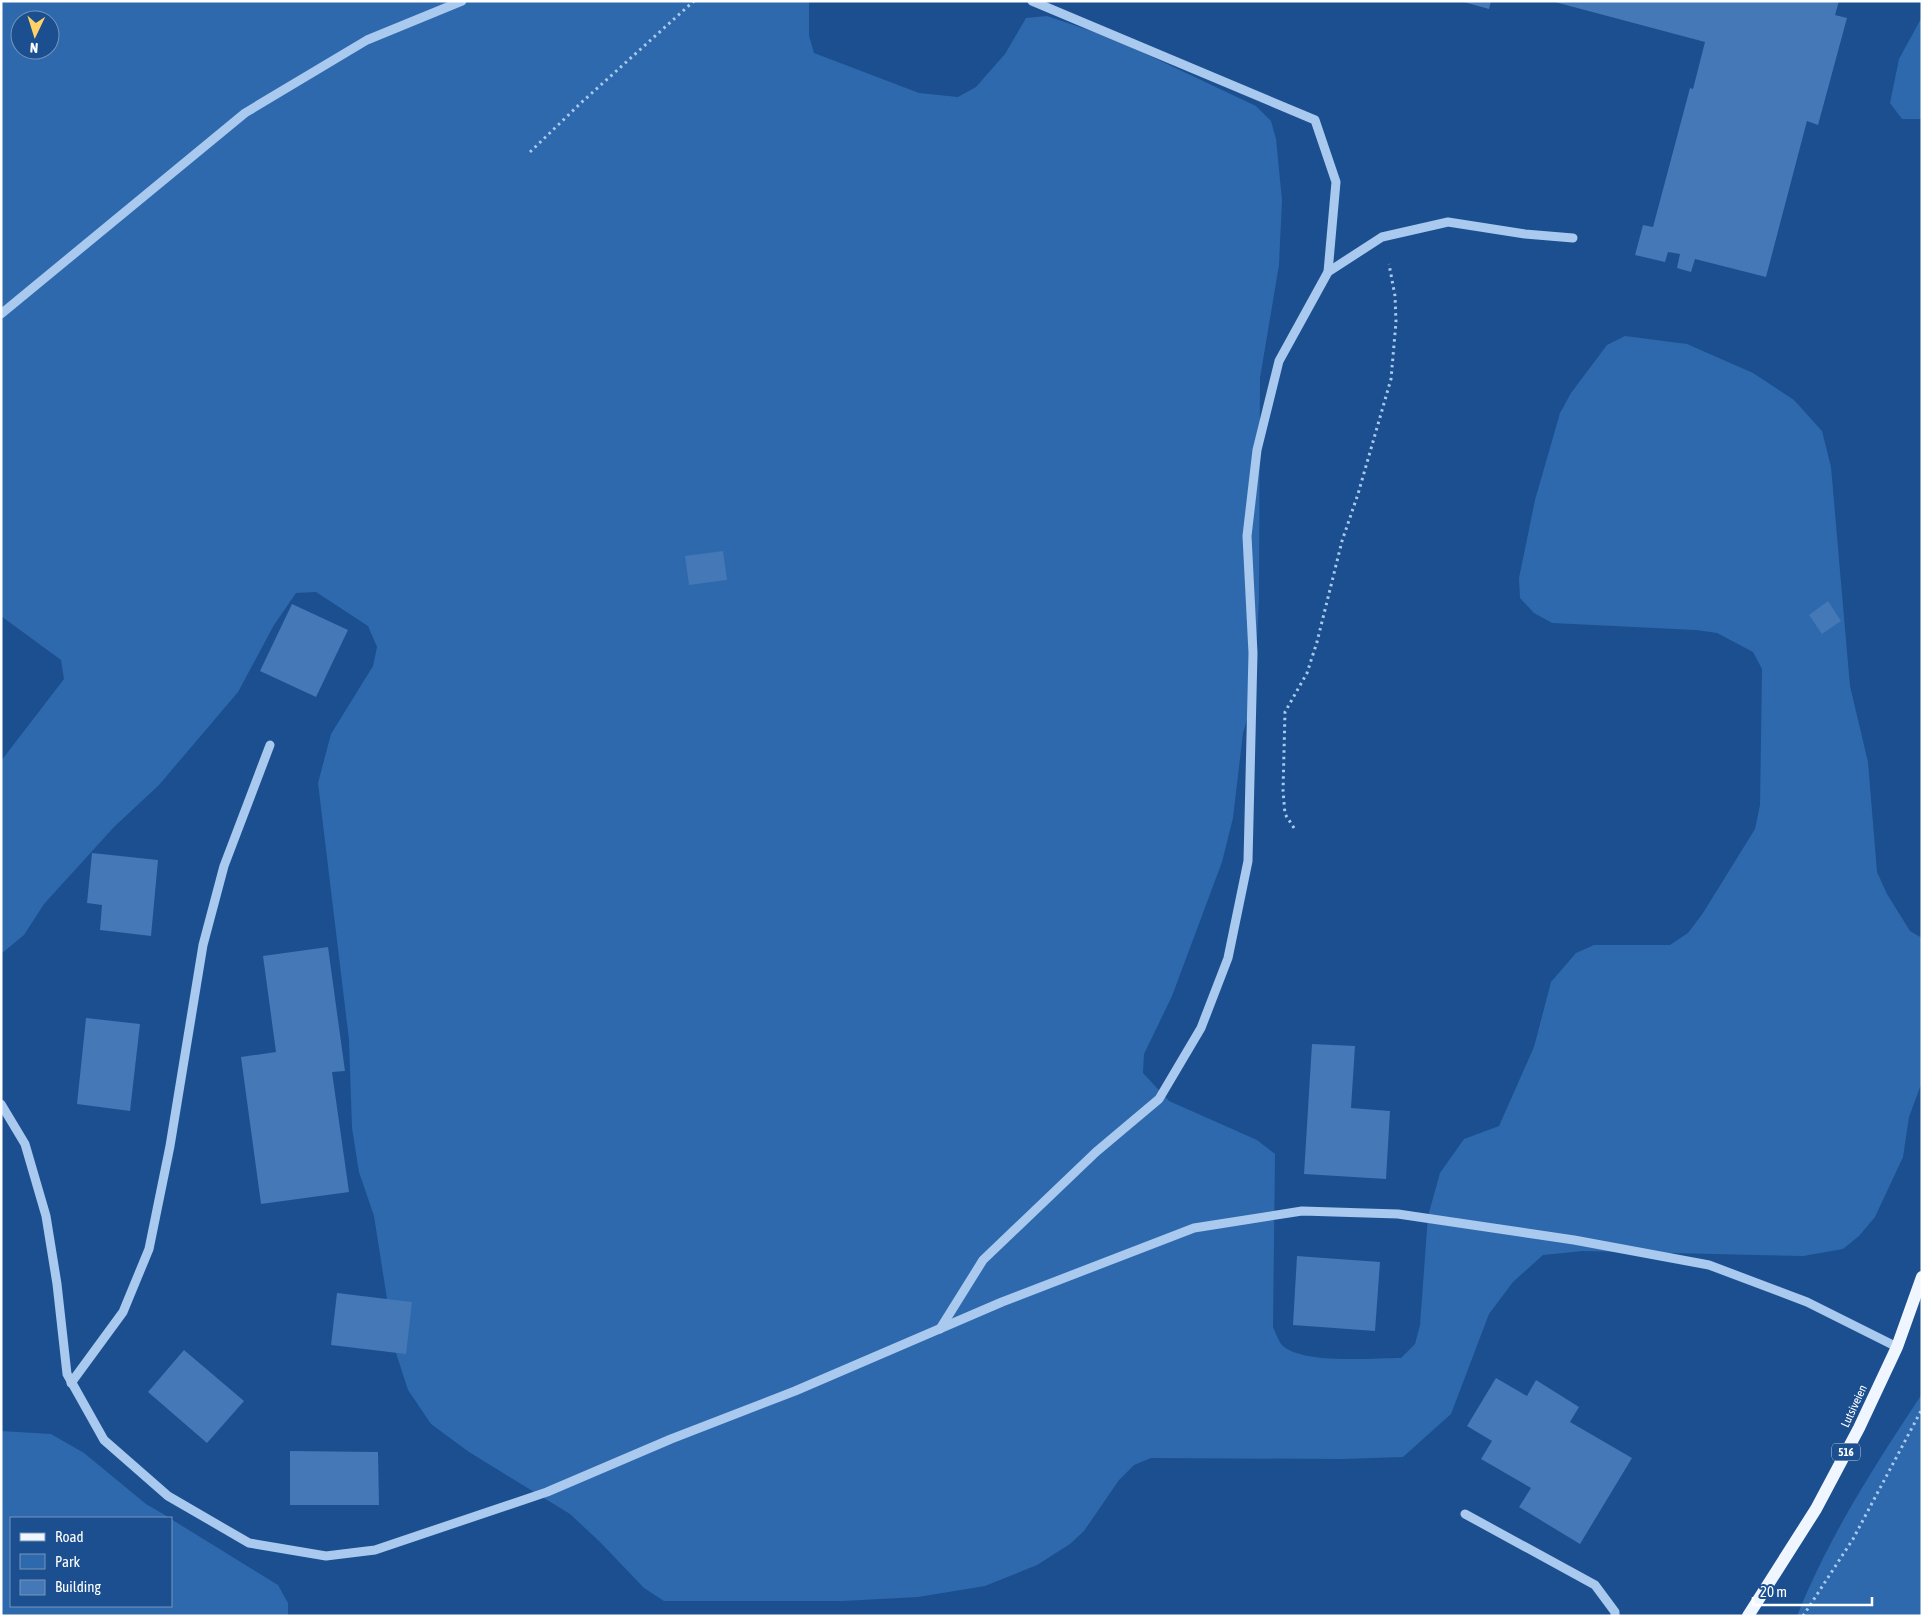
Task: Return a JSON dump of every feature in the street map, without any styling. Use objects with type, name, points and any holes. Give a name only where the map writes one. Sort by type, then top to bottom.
[{"type":"main road","name":"Lutsiveien","points":[[1748,1616],[1816,1509],[1859,1428],[1897,1347],[1922,1277]]},
{"type":"lane","points":[[1,314],[245,113],[367,40],[462,1]]},
{"type":"lane","points":[[940,1329],[983,1260],[1096,1152],[1159,1100],[1201,1028],[1228,958],[1248,861],[1253,653],[1247,536],[1257,450],[1279,361],[1328,272],[1336,182],[1315,120],[1032,1]]},
{"type":"lane","points":[[1328,272],[1382,237],[1448,222],[1525,234],[1573,238]]},
{"type":"lane","points":[[71,1382],[123,1312],[149,1249],[170,1146],[203,945],[224,866],[270,746]]},
{"type":"lane","points":[[1,1104],[25,1144],[46,1216],[58,1284],[67,1374],[104,1440],[168,1496],[249,1543],[326,1556],[375,1550],[546,1492],[1084,1270],[1194,1228],[1302,1211],[1398,1214],[1574,1240],[1709,1264],[1807,1302],[1897,1347]]},
{"type":"lane","points":[[1465,1514],[1594,1585],[1615,1612],[1615,1616]]},
{"type":"path","points":[[530,152],[583,101],[694,1]]},
{"type":"path","points":[[1294,828],[1285,814],[1283,791],[1284,712],[1307,673],[1317,642],[1342,541],[1358,494],[1391,379],[1396,322],[1395,296],[1382,237]]},
{"type":"path","points":[[1803,1616],[1853,1539],[1922,1409]]},
{"type":"green space","points":[[1,1],[809,1],[809,36],[814,53],[919,93],[958,97],[976,87],[1005,54],[1026,18],[1047,16],[1112,38],[1256,106],[1271,121],[1276,139],[1282,200],[1279,265],[1260,378],[1259,599],[1254,696],[1243,733],[1233,818],[1222,862],[1172,996],[1144,1054],[1143,1073],[1169,1101],[1257,1140],[1275,1154],[1273,1327],[1281,1344],[1290,1351],[1304,1355],[1320,1358],[1356,1359],[1401,1358],[1415,1344],[1420,1325],[1428,1216],[1440,1173],[1464,1139],[1499,1126],[1534,1047],[1551,982],[1576,953],[1594,945],[1670,945],[1688,933],[1703,913],[1755,829],[1760,805],[1762,669],[1753,652],[1717,633],[1696,630],[1552,623],[1534,613],[1520,598],[1519,578],[1535,500],[1560,413],[1571,393],[1607,345],[1625,336],[1687,344],[1753,373],[1794,400],[1822,431],[1831,467],[1850,686],[1868,762],[1877,872],[1887,894],[1910,931],[1922,938],[1922,1082],[1909,1117],[1903,1157],[1875,1217],[1859,1236],[1843,1249],[1803,1256],[1583,1251],[1543,1255],[1513,1282],[1489,1314],[1451,1414],[1403,1457],[1342,1459],[1151,1458],[1134,1465],[1119,1480],[1084,1531],[1070,1544],[1037,1565],[985,1586],[918,1597],[843,1601],[664,1601],[644,1588],[570,1514],[469,1452],[431,1424],[408,1390],[395,1350],[374,1216],[359,1172],[352,1128],[349,1040],[318,783],[331,734],[373,666],[377,647],[368,626],[316,592],[296,593],[274,625],[238,692],[159,785],[114,827],[44,904],[24,935],[1,954],[1,761],[64,679],[61,660],[1,616]]},
{"type":"green space","points":[[1922,17],[1922,119],[1902,119],[1890,103],[1899,59]]},
{"type":"green space","points":[[1922,1394],[1922,1616],[1797,1616],[1838,1529],[1870,1474]]},
{"type":"green space","points":[[1,1431],[51,1434],[84,1453],[146,1504],[168,1517],[10,1517],[10,1607],[172,1607],[172,1520],[278,1585],[288,1603],[288,1616],[1,1616]]},
{"type":"building","points":[[1460,1],[1491,1],[1489,9]]},
{"type":"building","points":[[1551,1],[1839,1],[1835,15],[1847,18],[1818,125],[1807,121],[1766,277],[1695,259],[1691,272],[1677,268],[1680,254],[1668,252],[1665,262],[1635,255],[1643,225],[1653,227],[1690,88],[1693,89],[1705,42]]},
{"type":"building","points":[[723,551],[727,580],[689,585],[685,556]]},
{"type":"building","points":[[1828,601],[1841,621],[1822,634],[1809,615]]},
{"type":"building","points":[[292,604],[348,630],[316,697],[260,671]]},
{"type":"building","points":[[92,853],[158,860],[151,936],[100,930],[102,905],[87,903]]},
{"type":"building","points":[[328,947],[345,1071],[332,1072],[349,1192],[261,1204],[241,1057],[276,1052],[263,956]]},
{"type":"building","points":[[86,1018],[140,1024],[130,1111],[77,1104]]},
{"type":"building","points":[[1312,1044],[1355,1046],[1351,1108],[1390,1111],[1386,1179],[1304,1174]]},
{"type":"building","points":[[1297,1256],[1380,1262],[1375,1331],[1293,1325]]},
{"type":"building","points":[[337,1293],[412,1302],[406,1354],[331,1345]]},
{"type":"building","points":[[184,1350],[244,1401],[207,1443],[148,1392]]},
{"type":"building","points":[[1496,1378],[1527,1396],[1536,1380],[1579,1407],[1570,1422],[1632,1458],[1580,1544],[1519,1507],[1531,1488],[1481,1459],[1492,1441],[1467,1426]]},
{"type":"building","points":[[290,1451],[378,1452],[379,1505],[290,1505]]}]
